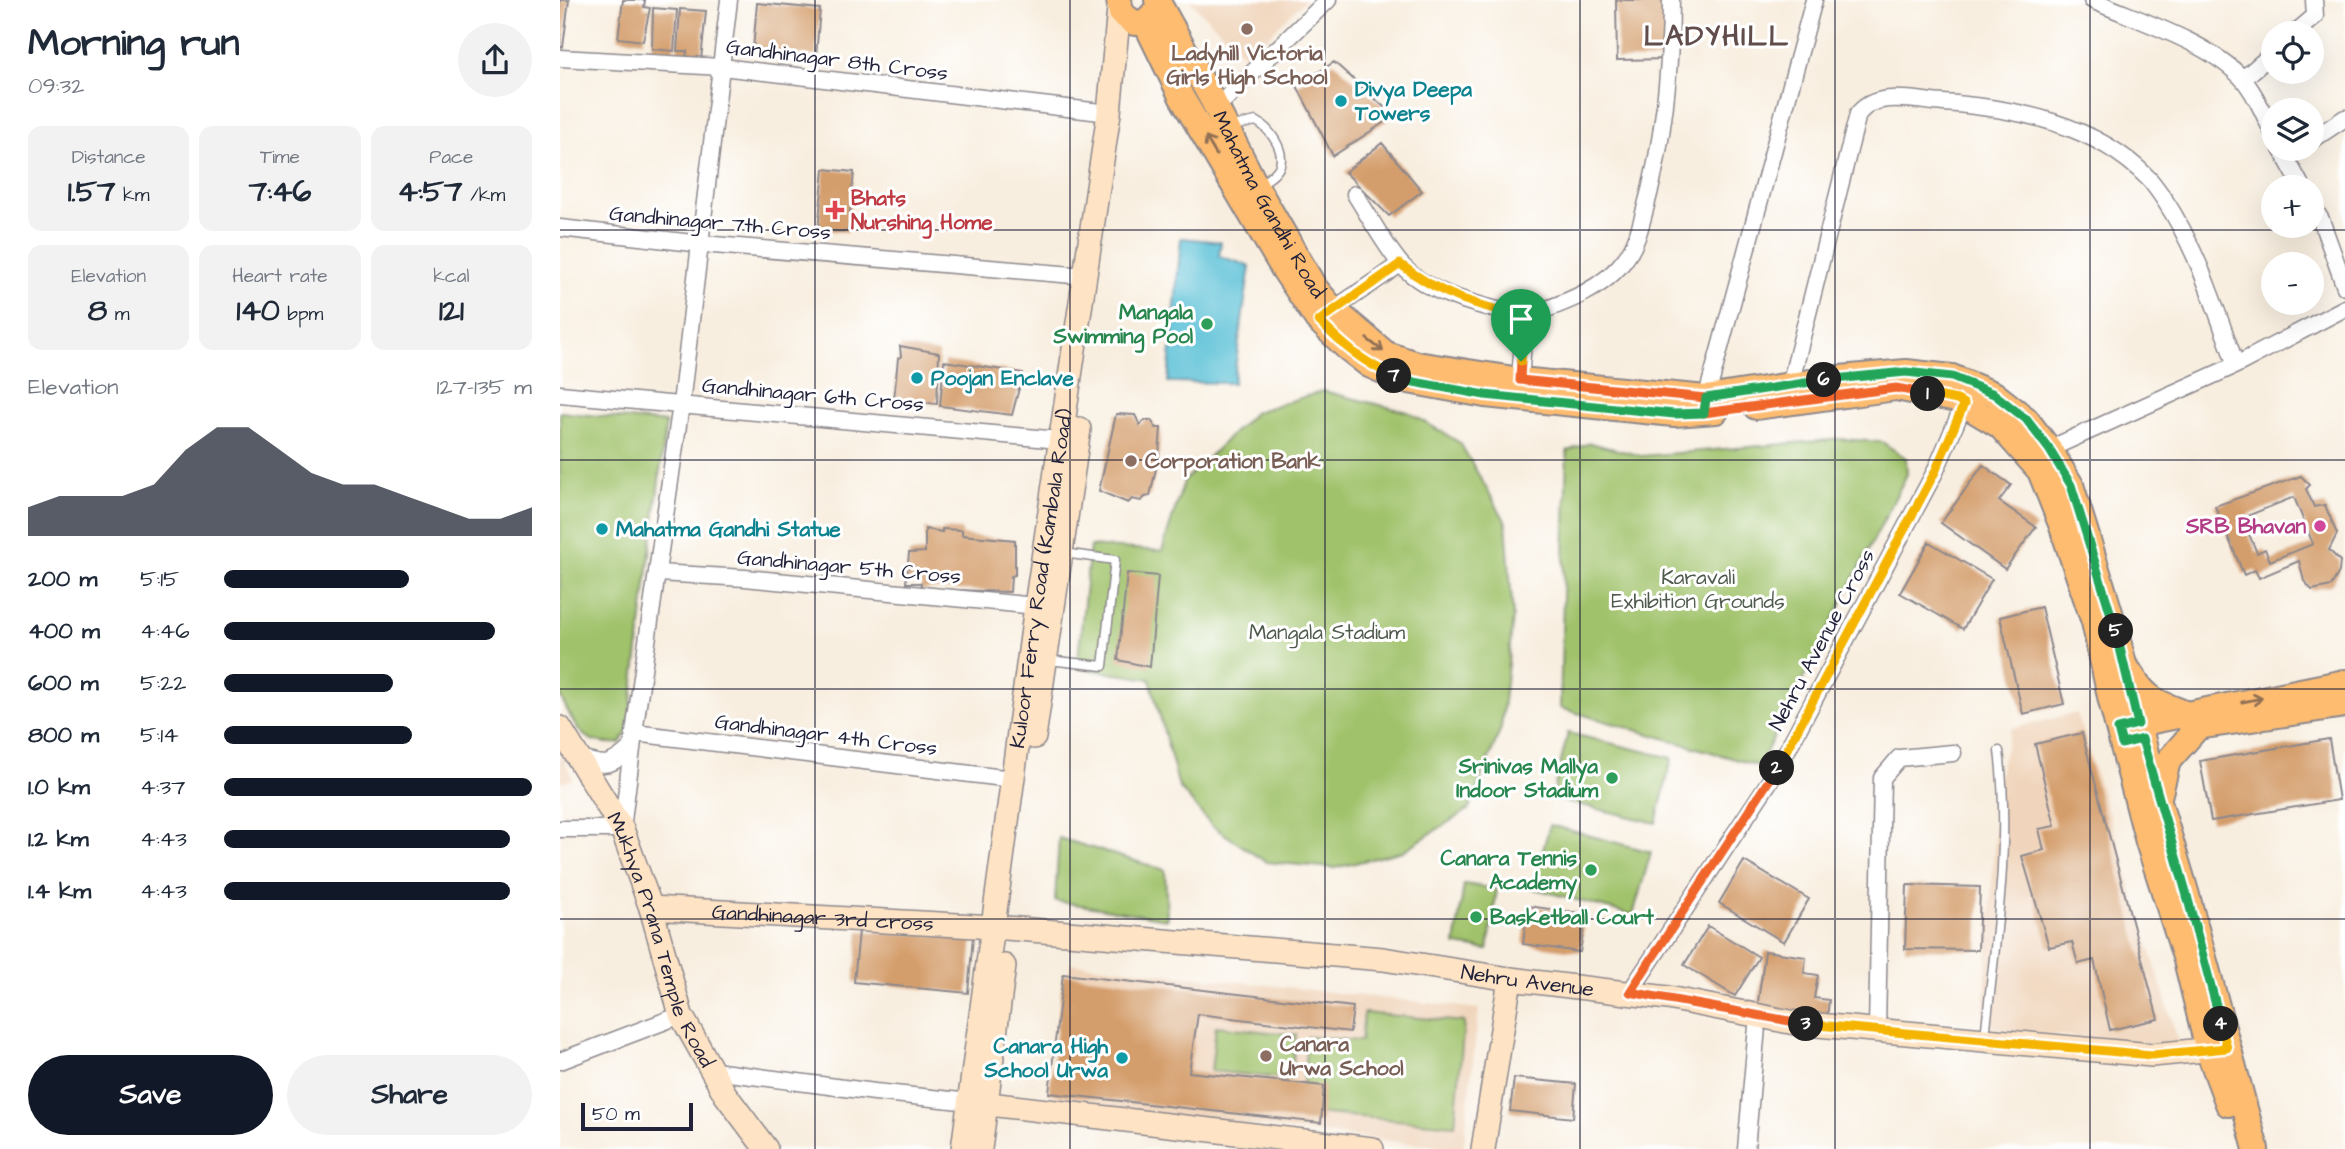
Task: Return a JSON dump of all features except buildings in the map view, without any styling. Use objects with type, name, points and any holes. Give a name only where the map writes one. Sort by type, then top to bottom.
[{"type":"main road","points":[[1129,13],[1156,10],[1157,0]]},
{"type":"main road","name":"Mahatma Gandhi Road","points":[[1157,0],[1257,187],[1315,288],[1326,315],[1346,347],[1369,365],[1403,380],[1485,395],[1674,414],[1790,385],[1906,372],[1952,377],[1994,394],[2026,419],[2049,449],[2071,485],[2123,661],[2130,734],[2148,842],[2186,960],[2256,1149]]},
{"type":"main road","name":"Mahatma Gandhi Road","points":[[1129,13],[1284,270],[1326,315],[1386,354],[1417,364],[1705,405],[1896,388],[1957,400],[2000,426],[2040,471],[2061,524],[2130,734],[2159,802],[2186,892],[2218,1049],[2244,1149]]},
{"type":"main road","points":[[2123,661],[2140,689],[2151,700],[2192,720],[2345,705]]},
{"type":"main road","points":[[2130,734],[2345,682]]},
{"type":"main road","points":[[2159,802],[2168,761],[2192,720]]},
{"type":"street","points":[[560,829],[622,829],[702,244],[729,0]]},
{"type":"street","points":[[1214,103],[1222,102],[1328,0]]},
{"type":"street","points":[[1354,194],[1400,264],[1424,283],[1450,296],[1525,317],[1569,301],[1587,291],[1614,271],[1626,258],[1634,244],[1654,180],[1671,38],[1671,0]]},
{"type":"street","points":[[1705,405],[1814,0]]},
{"type":"street","points":[[2092,0],[2193,44],[2226,63],[2243,79],[2261,112]]},
{"type":"street","points":[[2309,21],[2315,16],[2314,0]]},
{"type":"street","name":"Kuloor Ferry Road (Kambala Road)","points":[[980,1149],[979,1103],[1001,928],[1061,552],[1085,276],[1109,113],[1129,13]]},
{"type":"street","name":"Kuloor Ferry Road (Kambala Road)","points":[[1001,928],[1012,779],[1036,606],[1070,441],[1129,13]]},
{"type":"street","name":"Gandhinagar 8th Cross","points":[[560,58],[722,67],[1109,113]]},
{"type":"street","points":[[2243,79],[2261,63]]},
{"type":"street","points":[[1790,385],[1858,114],[1866,104],[1885,99],[1971,105],[2030,115],[2090,136],[2114,149],[2150,178],[2174,215],[2201,268],[2236,365]]},
{"type":"street","points":[[2324,132],[2345,118]]},
{"type":"street","name":"Gandhinagar 7th Cross","points":[[560,228],[702,244],[1085,276]]},
{"type":"street","points":[[2324,231],[2345,287]]},
{"type":"street","points":[[1326,315],[1400,264]]},
{"type":"street","points":[[2049,449],[2236,365],[2345,308]]},
{"type":"street","points":[[1520,380],[1525,317]]},
{"type":"street","name":"Gandhinagar 6th Cross","points":[[560,394],[1070,441]]},
{"type":"street","name":"Nehru Avenue Cross","points":[[1630,992],[1775,773],[1935,472],[1964,404]]},
{"type":"street","name":"Gandhinagar 5th Cross","points":[[658,573],[746,578],[1036,606]]},
{"type":"street","name":"Mukhya Prana Temple Road","points":[[560,728],[622,829],[651,908],[681,1015],[725,1094],[766,1149]]},
{"type":"street","points":[[576,757],[601,766],[615,762],[633,740]]},
{"type":"street","name":"Gandhinagar 4th Cross","points":[[633,740],[1012,779]]},
{"type":"street","points":[[1877,1030],[1882,778],[1899,758],[1953,753]]},
{"type":"street","name":"Gandhinagar 3rd cross","points":[[651,908],[1001,928]]},
{"type":"street","name":"Nehru Avenue","points":[[1001,928],[1383,959],[1510,979],[1630,992],[1795,1023],[2152,1055],[2218,1049]]},
{"type":"street","points":[[1483,1149],[1510,979]]},
{"type":"street","points":[[560,1061],[681,1015]]},
{"type":"street","points":[[1746,1149],[1758,1016]]},
{"type":"street","points":[[714,1071],[1372,1149]]},
{"type":"street","name":"Kuloor Ferry Road (Kambala Road)","points":[[963,1149],[979,1103]]},
{"type":"lane","points":[[1226,128],[1256,121],[1268,130],[1276,143],[1280,165],[1257,187]]},
{"type":"lane","points":[[1045,659],[1103,666],[1115,560],[1061,552]]},
{"type":"lane","points":[[1985,1040],[2002,881],[2003,791],[1999,751]]},
{"type":"shaded area","name":"Ladyhill Victoria Girls High School","points":[[1189,0],[1305,0],[1247,58]]},
{"type":"shaded area","points":[[2077,713],[2180,1047],[1983,1028],[1999,774],[2011,729]]},
{"type":"shaded area","points":[[560,752],[573,779],[560,782]]},
{"type":"shaded area","name":"Canara Urwa School","points":[[1070,963],[1479,1009],[1463,1149],[1054,1103]]},
{"type":"green space","name":"Mangala Stadium","points":[[1323,391],[1408,412],[1460,443],[1506,522],[1513,617],[1501,728],[1469,809],[1403,851],[1335,868],[1266,862],[1211,825],[1179,787],[1150,679],[1077,668],[1090,546],[1162,551],[1184,481],[1255,412]]},
{"type":"green space","points":[[560,412],[666,423],[628,731],[620,743],[587,738],[576,725],[560,696]]},
{"type":"green space","name":"Karavali Exhibition Grounds","points":[[1842,439],[1882,442],[1906,458],[1907,474],[1759,766],[1560,708],[1567,451],[1590,443],[1642,456]]},
{"type":"green space","name":"Srinivas Mallya Indoor Stadium","points":[[1568,733],[1672,758],[1656,823],[1552,798]]},
{"type":"green space","name":"Canara Tennis Academy","points":[[1550,825],[1651,852],[1633,915],[1532,888]]},
{"type":"green space","points":[[1059,838],[1165,870],[1167,919],[1055,901]]},
{"type":"green space","name":"Basketball Court","points":[[1464,884],[1497,889],[1488,950],[1455,945]]},
{"type":"green space","points":[[1364,1013],[1464,1022],[1455,1125],[1301,1112],[1307,1037],[1361,1041]]},
{"type":"green space","points":[[1216,1026],[1296,1035],[1291,1079],[1211,1071]]},
{"type":"water","name":"Mangala Swimming Pool","points":[[1181,238],[1221,242],[1219,256],[1250,266],[1233,383],[1168,382]]},
{"type":"place","name":"Ladyhill Victoria Girls High School","points":[[1247,29]]},
{"type":"place","name":"Divya Deepa Towers","points":[[1341,101]]},
{"type":"place","name":"Bhats Nurshing Home","points":[[835,210]]},
{"type":"place","name":"Mangala Swimming Pool","points":[[1207,324]]},
{"type":"place","name":"Poojan Enclave","points":[[917,378]]},
{"type":"place","name":"Corporation Bank","points":[[1131,461]]},
{"type":"place","name":"SRB Bhavan","points":[[2320,526]]},
{"type":"place","name":"Mahatma Gandhi Statue","points":[[602,529]]},
{"type":"place","name":"Srinivas Mallya Indoor Stadium","points":[[1612,778]]},
{"type":"place","name":"Canara Tennis Academy","points":[[1591,870]]},
{"type":"place","name":"Basketball Court","points":[[1476,917]]},
{"type":"place","name":"Canara Urwa School","points":[[1266,1056]]},
{"type":"place","name":"Canara High School Urwa","points":[[1122,1058]]},
{"type":"district","name":"LADYHILL","points":[[1717,36]]},
{"type":"route","points":[[1521,361],[1520,380],[1706,398],[1704,413],[1896,388],[1957,400],[1964,404],[1935,472],[1775,773],[1630,992],[1795,1023],[2152,1055],[2227,1048],[2142,739],[2122,744],[2118,729],[2138,724],[2116,632],[2071,485],[2049,449],[2026,419],[1994,394],[1952,377],[1906,372],[1829,379],[1706,398],[1704,413],[1674,414],[1485,395],[1403,380],[1369,365],[1319,321],[1400,264],[1424,283],[1450,296],[1525,317],[1521,361]]}]
